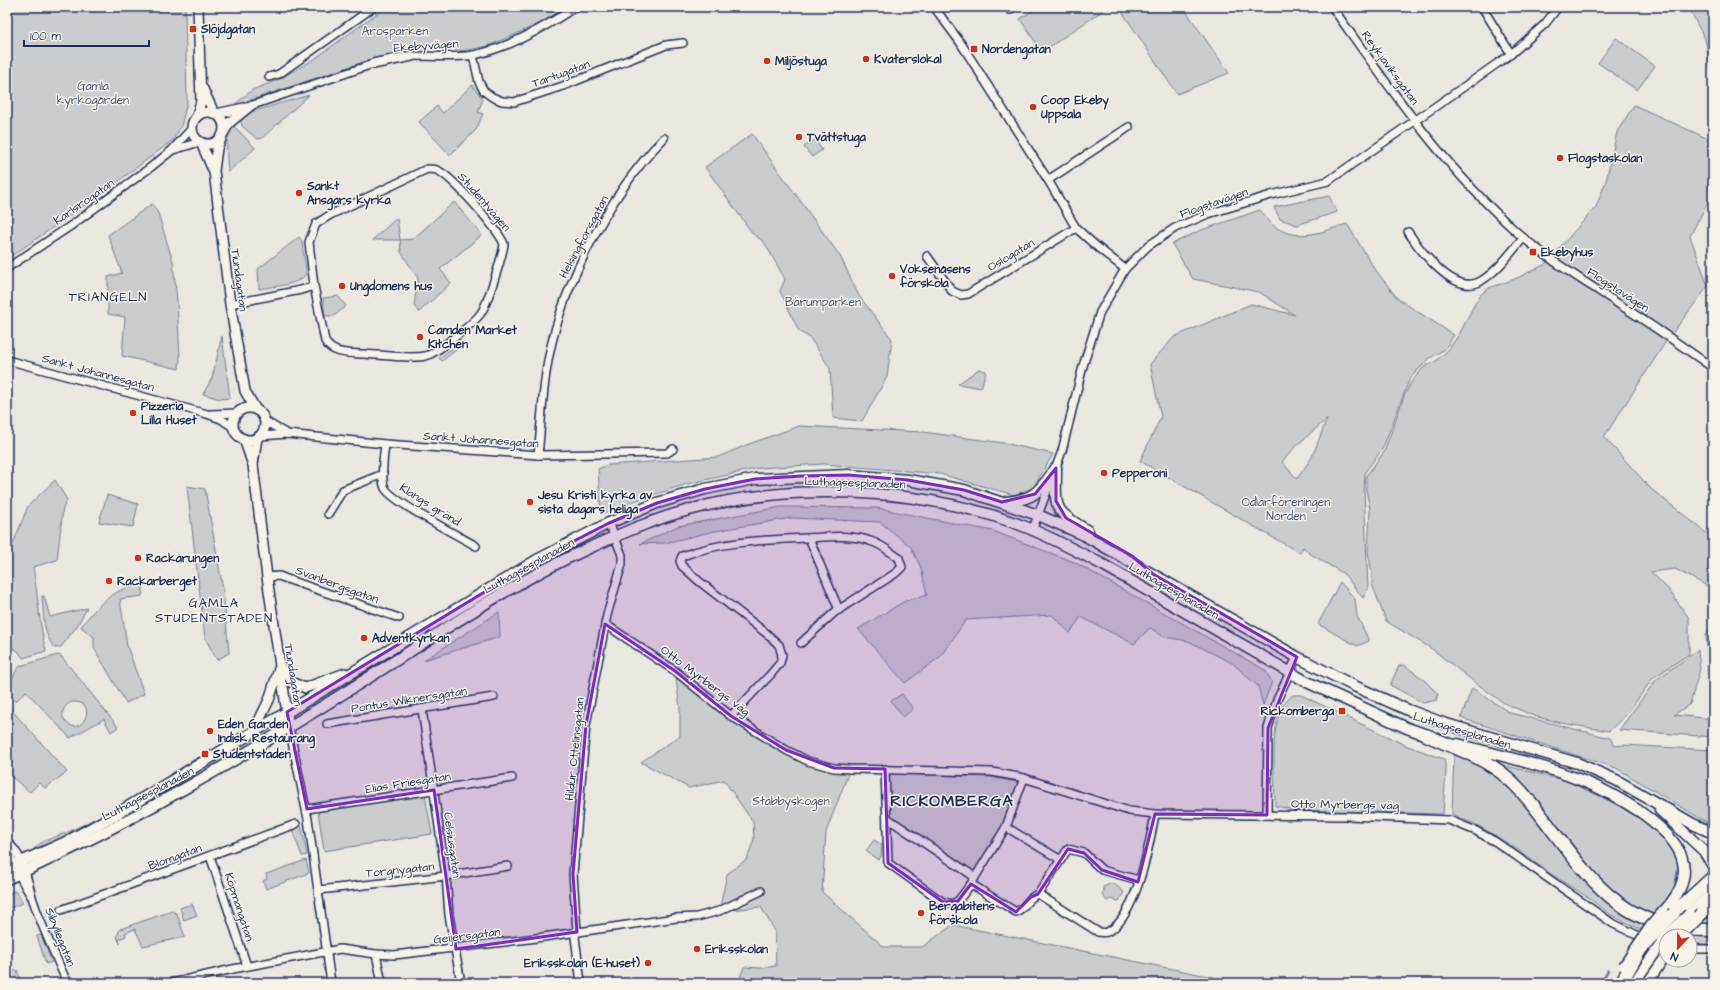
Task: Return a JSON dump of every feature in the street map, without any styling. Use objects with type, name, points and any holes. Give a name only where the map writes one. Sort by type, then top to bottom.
[{"type":"main road","points":[[1002,502],[1029,498],[1035,494],[1056,468]]},
{"type":"main road","points":[[1056,468],[1056,501],[1059,511],[1066,518],[1132,556],[1153,574]]},
{"type":"main road","name":"Luthagsesplanaden","points":[[7,879],[17,868],[66,842],[201,764],[537,560],[609,523],[657,503],[705,489],[755,479],[802,476],[848,475],[908,480],[964,490],[1038,515],[1084,535],[1297,657],[1352,685],[1408,710],[1477,734],[1576,764],[1616,780],[1713,834]]},
{"type":"main road","name":"Luthagsesplanaden","points":[[17,868],[102,833],[209,775],[289,727],[494,598],[568,558],[652,521],[713,504],[757,496],[846,493],[906,497],[951,504],[994,516],[1032,531],[1105,566],[1290,673],[1337,697],[1426,735],[1574,777],[1622,800],[1660,826],[1679,850],[1683,870],[1682,880],[1677,895],[1668,912]]},
{"type":"main road","points":[[1426,735],[1485,763],[1507,777],[1531,802],[1577,864],[1603,892],[1625,909],[1665,926],[1713,930]]},
{"type":"main road","name":"Luthagsesplanaden","points":[[1646,797],[1704,851],[1713,866]]},
{"type":"main road","points":[[1637,976],[1641,949],[1668,912],[1713,877]]},
{"type":"main road","points":[[1685,928],[1713,889]]},
{"type":"main road","points":[[1677,928],[1695,914],[1713,904]]},
{"type":"main road","points":[[1637,976],[1658,947]]},
{"type":"main road","points":[[1620,983],[1637,976],[1658,959]]},
{"type":"street","points":[[198,7],[201,101],[192,128],[194,137],[200,143],[208,145],[216,143],[222,135],[223,122],[215,113],[201,83]]},
{"type":"street","points":[[269,77],[279,74],[374,7]]},
{"type":"street","name":"Ekebyvägen","points":[[215,113],[250,106],[373,64],[412,56],[473,55],[508,44],[542,28],[576,7]]},
{"type":"street","points":[[934,7],[960,42],[1048,180],[1076,228],[1125,269]]},
{"type":"street","name":"Reykjaviksgatan","points":[[1332,7],[1406,112],[1416,122]]},
{"type":"street","points":[[1482,7],[1511,54]]},
{"type":"street","name":"Flogstavägen","points":[[1032,531],[1056,468],[1100,312],[1125,269],[1148,246],[1175,228],[1208,214],[1272,195],[1328,182],[1416,122],[1511,54],[1545,24],[1558,7]]},
{"type":"street","name":"Tartugatan","points":[[473,55],[479,82],[484,91],[492,97],[502,101],[514,102],[563,86],[666,45],[683,43]]},
{"type":"street","name":"Ekebyvägen","points":[[222,135],[229,123],[250,106]]},
{"type":"street","points":[[197,116],[206,112],[215,113]]},
{"type":"street","name":"Flogstavägen","points":[[1416,122],[1456,173],[1519,234],[1572,274],[1661,331],[1713,368]]},
{"type":"street","points":[[1048,180],[1129,127]]},
{"type":"street","name":"Karlsrogatan","points":[[7,268],[105,201],[171,151],[192,128]]},
{"type":"street","name":"Tiundagatan","points":[[222,135],[217,148],[214,171],[230,304],[245,391],[256,410]]},
{"type":"street","name":"Helsingforsgatan","points":[[538,455],[546,373],[555,330],[572,284],[593,239],[623,188],[642,162],[664,138]]},
{"type":"street","name":"Tiundagatan","points":[[200,143],[214,171]]},
{"type":"street","name":"Karlsrogatan","points":[[171,151],[200,143]]},
{"type":"street","name":"Studentvägen","points":[[427,169],[437,170],[451,181],[492,226],[504,244],[480,314],[442,347],[427,356],[351,353],[337,351],[330,348],[325,341],[314,286],[309,243],[316,224],[330,215],[427,169]]},
{"type":"street","name":"Oslogatan","points":[[927,256],[952,291],[961,295],[968,294],[1076,228]]},
{"type":"street","points":[[1408,232],[1429,260],[1455,280],[1468,284],[1479,282],[1493,272],[1520,242]]},
{"type":"street","points":[[230,304],[314,286]]},
{"type":"street","name":"Sankt Johannesgatan","points":[[7,360],[207,414],[233,427]]},
{"type":"street","name":"Tiundagatan","points":[[239,412],[245,391]]},
{"type":"street","points":[[247,409],[256,410],[263,416],[265,426],[259,437],[244,440],[237,435],[233,427],[234,420],[239,412],[247,409]]},
{"type":"street","name":"Sankt Johannesgatan","points":[[207,414],[239,412]]},
{"type":"street","name":"Sankt Johannesgatan","points":[[265,421],[287,434]]},
{"type":"street","name":"Sankt Johannesgatan","points":[[259,437],[287,434],[385,444],[538,455],[667,453],[673,449]]},
{"type":"street","name":"Tiundagatan","points":[[253,465],[259,437]]},
{"type":"street","name":"Tiundagatan","points":[[244,440],[253,465],[279,665],[289,727],[307,809],[331,983]]},
{"type":"street","name":"Klangs gränd","points":[[385,444],[383,474],[384,487],[396,499],[476,546]]},
{"type":"street","points":[[328,514],[343,490],[383,474]]},
{"type":"street","name":"Hildur Ottelinsgatan","points":[[581,983],[575,937],[577,932],[573,874],[586,725],[603,644],[605,624],[622,564],[622,555],[609,523]]},
{"type":"street","points":[[731,716],[771,674],[780,663],[782,655],[779,646],[766,633],[700,582],[682,566],[680,561],[682,556],[711,547],[767,539],[840,537],[870,540],[899,558],[902,563],[902,567],[896,573],[839,610],[801,643]]},
{"type":"street","points":[[809,538],[839,610]]},
{"type":"street","name":"Svanbergsgatan","points":[[267,578],[284,578],[399,618]]},
{"type":"street","name":"Otto Myrbergs väg","points":[[605,624],[675,671],[731,716],[786,750],[808,761],[834,768],[992,772],[1024,778],[1129,811],[1155,814],[1363,816],[1449,820],[1476,831],[1496,842],[1612,923],[1638,936],[1658,943]]},
{"type":"street","points":[[1267,815],[1268,728],[1277,700],[1297,657]]},
{"type":"street","points":[[279,665],[289,681],[305,688],[358,668]]},
{"type":"street","points":[[254,731],[269,700],[279,665]]},
{"type":"street","name":"Pontus Wiknersgatan","points":[[327,724],[494,697]]},
{"type":"street","name":"Celsiusgatan","points":[[422,709],[446,876],[449,915],[461,983]]},
{"type":"street","points":[[886,769],[888,863],[942,902],[952,904],[958,901],[973,880],[1006,827],[1024,778]]},
{"type":"street","name":"Elias Friesgatan","points":[[307,809],[512,778]]},
{"type":"street","points":[[1038,894],[1098,932],[1107,932],[1116,924],[1134,898],[1148,852],[1155,814]]},
{"type":"street","points":[[887,818],[1016,912],[1020,910],[1031,897],[1038,894],[1068,849],[1084,853],[1102,870],[1135,879],[1138,882]]},
{"type":"street","name":"Blomgatan","points":[[61,910],[296,824]]},
{"type":"street","points":[[1006,827],[1061,860]]},
{"type":"street","name":"Sibyllegatan","points":[[7,842],[15,848],[17,868],[33,900],[67,983]]},
{"type":"street","name":"Köpmangatan","points":[[210,856],[247,966]]},
{"type":"street","name":"Torgnygatan","points":[[319,890],[446,876],[508,866]]},
{"type":"street","name":"Geijersgatan","points":[[171,983],[247,966],[340,949],[376,954],[394,954],[456,949],[577,932],[654,919],[697,917],[719,911],[761,891]]},
{"type":"street","points":[[1698,949],[1713,949]]},
{"type":"street","points":[[376,954],[382,983]]},
{"type":"highlighted area","points":[[1056,468],[1056,501],[1066,518],[1132,556],[1153,574],[1297,657],[1268,728],[1267,815],[1155,814],[1138,882],[1102,870],[1084,853],[1068,849],[1038,894],[1031,897],[1016,912],[971,884],[958,901],[943,902],[888,863],[885,769],[834,768],[786,750],[731,716],[675,671],[605,624],[586,725],[573,874],[577,932],[456,949],[434,790],[307,809],[287,712],[537,560],[609,523],[657,503],[705,489],[755,479],[802,476],[848,475],[908,480],[964,490],[1002,502],[1035,494]]},
{"type":"green space","name":"Gamla kyrkogården","points":[[7,7],[185,7],[187,102],[181,127],[173,140],[100,195],[7,259]]},
{"type":"green space","name":"Arosparken","points":[[386,7],[567,7],[539,24],[488,46],[462,51],[452,47],[431,47],[372,59],[233,106],[252,90],[278,80],[313,60]]},
{"type":"green space","points":[[1038,7],[1108,7],[1042,52],[1020,19]]},
{"type":"green space","points":[[1119,7],[1183,7],[1229,73],[1177,94]]},
{"type":"green space","points":[[1688,7],[1713,7],[1713,79],[1705,39]]},
{"type":"green space","points":[[1616,38],[1655,66],[1637,90],[1598,63]]},
{"type":"green space","points":[[472,85],[483,99],[478,112],[483,114],[476,130],[450,155],[419,122],[437,106],[443,113]]},
{"type":"green space","points":[[309,95],[262,138],[257,139],[242,126],[240,118],[251,112]]},
{"type":"green space","points":[[1634,105],[1713,141],[1713,193],[1690,236],[1708,286],[1665,343],[1604,437],[1651,489],[1713,538],[1713,589],[1675,569],[1651,572],[1668,589],[1689,618],[1689,654],[1653,678],[1627,714],[1609,731],[1561,723],[1534,716],[1504,703],[1432,649],[1386,621],[1372,584],[1372,573],[1368,552],[1370,509],[1366,490],[1366,476],[1384,452],[1405,394],[1412,381],[1424,367],[1436,361],[1449,349],[1460,333],[1480,295],[1489,288],[1515,279],[1544,265],[1596,207],[1606,181],[1617,132]]},
{"type":"green space","points":[[233,125],[255,148],[228,172],[227,141]]},
{"type":"green space","name":"Bärumparken","points":[[752,134],[840,256],[859,296],[892,339],[887,377],[862,421],[833,418],[830,368],[810,338],[799,331],[780,291],[785,279],[764,242],[753,234],[705,167]]},
{"type":"green space","points":[[815,140],[822,150],[812,157],[804,147]]},
{"type":"green space","points":[[1329,196],[1337,212],[1297,225],[1280,219],[1274,207]]},
{"type":"green space","points":[[454,202],[482,235],[440,269],[451,283],[419,312],[414,306],[418,278],[401,252],[400,240],[413,239]]},
{"type":"green space","points":[[152,204],[158,213],[173,262],[177,301],[180,358],[179,369],[122,356],[125,317],[108,314],[108,277],[122,273],[108,235]]},
{"type":"green space","name":"Odlarföreningen Norden","points":[[1260,210],[1275,227],[1294,234],[1312,234],[1347,224],[1374,268],[1398,299],[1454,335],[1445,349],[1430,358],[1410,378],[1383,448],[1365,472],[1364,489],[1368,589],[1363,598],[1344,574],[1309,553],[1303,547],[1300,553],[1140,461],[1161,417],[1150,364],[1174,337],[1251,304],[1295,315],[1259,292],[1193,279],[1172,244],[1199,231]],"holes":[[[1327,419],[1312,457],[1297,479],[1282,462],[1296,446]]]},
{"type":"green space","points":[[397,218],[400,240],[372,240]]},
{"type":"green space","points":[[299,237],[302,241],[305,264],[306,272],[304,276],[300,280],[293,283],[259,289],[258,269]]},
{"type":"green space","points":[[338,296],[346,306],[334,316],[325,316],[323,298]]},
{"type":"green space","points":[[222,336],[230,398],[220,399],[203,394],[212,378]]},
{"type":"green space","points":[[462,341],[464,344],[442,361],[439,358]]},
{"type":"green space","points":[[979,369],[986,371],[981,388],[958,384]]},
{"type":"green space","points":[[799,426],[923,432],[1004,443],[1053,454],[1033,488],[1014,495],[940,474],[824,464],[759,468],[687,484],[634,501],[601,514],[598,469],[608,465],[718,457]]},
{"type":"green space","points":[[55,480],[67,500],[63,508],[57,560],[33,567],[46,651],[23,658],[18,651],[7,644],[7,594],[10,584],[7,583],[7,564],[9,554],[28,506]]},
{"type":"green space","points":[[187,486],[205,489],[223,589],[229,653],[217,660],[205,638]]},
{"type":"green space","points":[[107,495],[138,504],[133,527],[99,522]]},
{"type":"green space","points":[[781,507],[877,508],[993,531],[1074,562],[1265,670],[1272,682],[1263,705],[1258,686],[1232,663],[1188,641],[1164,637],[1150,628],[1134,644],[1081,617],[1070,633],[1052,615],[966,620],[940,657],[905,683],[858,629],[905,601],[927,595],[921,568],[911,547],[880,522],[791,518],[715,531],[665,543],[640,544],[678,526]]},
{"type":"green space","points":[[1340,582],[1355,599],[1357,616],[1369,641],[1357,646],[1318,624]]},
{"type":"green space","points":[[144,584],[142,596],[120,599],[127,646],[144,694],[126,703],[94,648],[94,637],[81,627],[93,612],[108,598],[124,589]]},
{"type":"green space","points":[[42,596],[44,596],[50,617],[87,608],[77,626],[61,647],[55,648],[48,636],[44,624]]},
{"type":"green space","points":[[499,612],[500,637],[424,660]]},
{"type":"green space","points":[[1713,622],[1713,677],[1708,673],[1706,635]]},
{"type":"green space","points":[[1698,650],[1700,669],[1690,704],[1674,715],[1713,719],[1713,737],[1619,730],[1656,680]]},
{"type":"green space","points":[[58,655],[61,656],[118,727],[111,732],[104,719],[70,738],[26,691],[16,701],[9,695],[9,688],[12,680],[20,666]],"holes":[[[69,703],[80,703],[85,707],[87,712],[86,718],[78,726],[72,726],[64,719],[63,710]]]},
{"type":"green space","points":[[1404,665],[1423,679],[1438,694],[1437,700],[1423,703],[1390,685],[1399,666]]},
{"type":"green space","name":"Stabbyskogen","points":[[675,671],[731,716],[808,761],[850,769],[826,832],[822,892],[884,947],[922,947],[953,925],[1243,983],[738,983],[744,967],[761,968],[776,966],[775,931],[761,907],[719,911],[727,874],[747,859],[754,839],[753,822],[724,780],[689,788],[641,762],[680,736],[680,708]]},
{"type":"green space","points":[[1472,688],[1510,713],[1610,738],[1615,746],[1623,745],[1713,750],[1713,826],[1616,768],[1461,718]]},
{"type":"green space","points":[[902,694],[913,709],[903,717],[891,701]]},
{"type":"green space","points":[[1293,695],[1301,695],[1405,745],[1444,759],[1446,771],[1443,814],[1295,810],[1275,806],[1275,731],[1282,707]]},
{"type":"green space","points":[[7,705],[67,772],[45,788],[39,783],[30,792],[7,773]]},
{"type":"green space","points":[[1454,753],[1567,781],[1616,804],[1648,824],[1670,846],[1678,863],[1674,889],[1642,930],[1611,915],[1589,898],[1548,872],[1517,849],[1479,826],[1452,814]]},
{"type":"green space","points":[[198,757],[200,761],[75,832],[34,852],[33,850],[40,844],[68,832],[118,806]]},
{"type":"green space","points":[[886,774],[990,777],[1022,783],[1006,827],[975,877],[887,818]]},
{"type":"green space","points":[[425,795],[432,834],[324,851],[318,811]]},
{"type":"green space","points":[[301,825],[307,855],[302,856],[291,827]]},
{"type":"green space","points":[[874,840],[882,845],[881,857],[878,860],[866,851]]},
{"type":"green space","points":[[306,860],[309,873],[266,889],[263,881],[267,879],[266,874]]},
{"type":"green space","points":[[1114,884],[1124,892],[1119,901],[1110,899],[1107,901],[1102,894],[1104,891],[1103,887]]},
{"type":"green space","points":[[14,891],[18,893],[23,903],[7,909],[7,894]]},
{"type":"green space","points":[[192,904],[197,915],[184,920],[180,908]]},
{"type":"green space","points":[[172,911],[177,914],[185,937],[143,946],[135,929],[125,933],[126,936],[119,939],[120,944],[117,936],[120,929]]},
{"type":"green space","points":[[1698,934],[1713,935],[1713,944],[1698,944]]},
{"type":"green space","points":[[41,935],[52,962],[46,964],[37,936]]},
{"type":"green space","points":[[7,962],[11,972],[17,970],[22,983],[7,983]]},
{"type":"waterway","points":[[1601,983],[1608,970]]},
{"type":"place","name":"Slöjdgatan","points":[[193,29]]},
{"type":"place","name":"Nordengatan","points":[[974,49]]},
{"type":"place","name":"Kvaterslokal","points":[[866,59]]},
{"type":"place","name":"Miljöstuga","points":[[767,61]]},
{"type":"place","name":"Coop Ekeby Uppsala","points":[[1033,107]]},
{"type":"place","name":"Tvättstuga","points":[[799,137]]},
{"type":"place","name":"Flogstaskolan","points":[[1560,158]]},
{"type":"place","name":"Sankt Ansgars kyrka","points":[[299,193]]},
{"type":"place","name":"Ekebyhus","points":[[1533,252]]},
{"type":"place","name":"Voksenåsens förskola","points":[[892,276]]},
{"type":"place","name":"Ungdomens hus","points":[[342,286]]},
{"type":"place","name":"Camden Market Kitchen","points":[[420,337]]},
{"type":"place","name":"Pizzeria Lilla Huset","points":[[133,413]]},
{"type":"place","name":"Pepperoni","points":[[1104,473]]},
{"type":"place","name":"Jesu Kristi kyrka av sista dagars heliga","points":[[530,502]]},
{"type":"place","name":"Rackarungen","points":[[138,558]]},
{"type":"place","name":"Rackarberget","points":[[109,581]]},
{"type":"place","name":"Adventkyrkan","points":[[364,638]]},
{"type":"place","name":"Rickomberga","points":[[1342,711]]},
{"type":"place","name":"Eden Garden Indisk Restaurang","points":[[210,731]]},
{"type":"place","name":"Studentstaden","points":[[205,754]]},
{"type":"place","name":"Bergabitens förskola","points":[[921,913]]},
{"type":"place","name":"Eriksskolan","points":[[697,949]]},
{"type":"place","name":"Eriksskolan (E-huset)","points":[[648,963]]},
{"type":"district","name":"TRIANGELN","points":[[108,297]]},
{"type":"district","name":"GAMLA STUDENTSTADEN","points":[[214,610]]},
{"type":"district","name":"RICKOMBERGA","points":[[952,801]]}]
